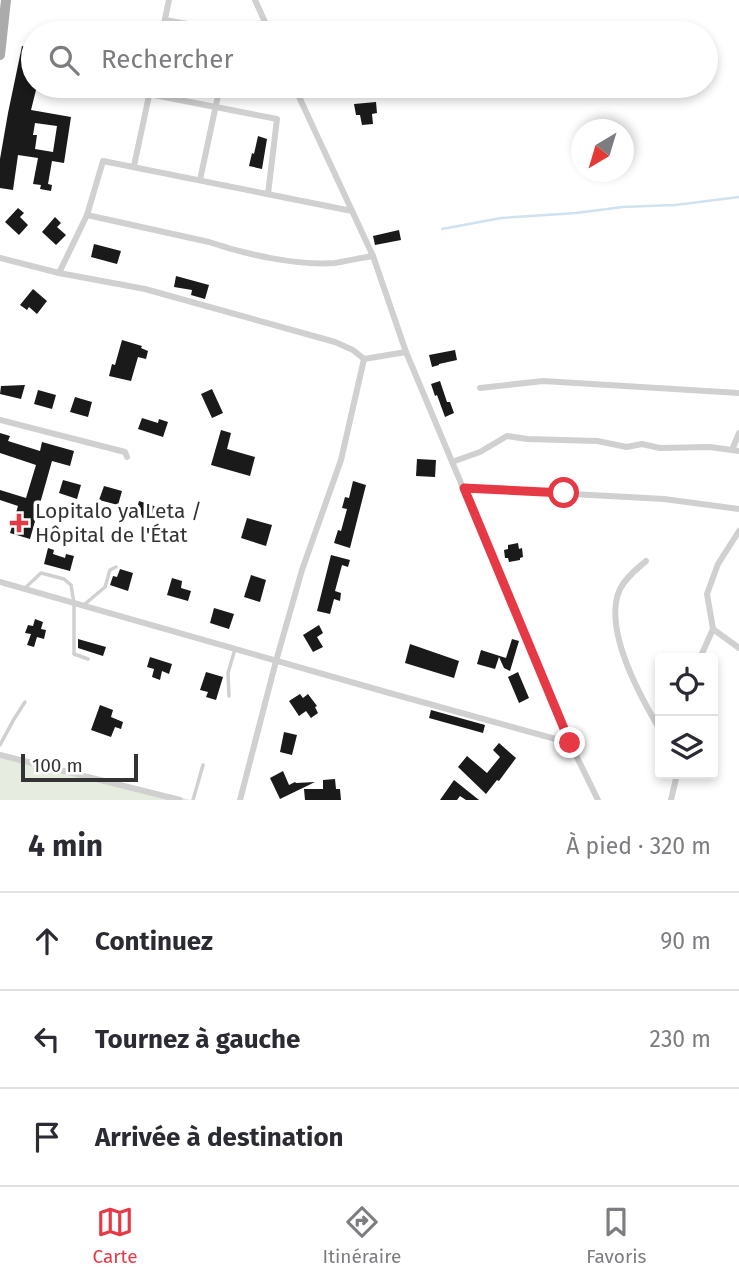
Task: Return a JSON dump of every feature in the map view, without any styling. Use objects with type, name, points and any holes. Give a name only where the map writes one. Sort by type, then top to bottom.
[{"type":"main road","points":[[0,55],[6,0]]},
{"type":"street","points":[[169,0],[165,20],[170,21]]},
{"type":"street","points":[[255,0],[265,21]]},
{"type":"street","points":[[134,166],[148,98]]},
{"type":"street","points":[[183,98],[277,119],[268,194]]},
{"type":"street","points":[[200,180],[218,98]]},
{"type":"street","points":[[300,98],[373,256],[406,352],[570,743],[598,800]]},
{"type":"street","points":[[60,273],[87,215],[103,161],[352,211]]},
{"type":"street","points":[[87,215],[293,261],[334,263],[373,256]]},
{"type":"street","points":[[0,258],[60,273],[145,289],[335,342],[353,349],[364,359]]},
{"type":"street","points":[[364,359],[406,352]]},
{"type":"street","points":[[240,800],[302,570],[341,460],[364,359]]},
{"type":"street","points":[[480,388],[543,381],[739,393],[739,402]]},
{"type":"street","points":[[0,420],[125,452],[127,457]]},
{"type":"street","points":[[452,462],[480,452],[508,436],[597,441],[627,447],[642,444],[660,448],[710,447],[736,450],[739,433]]},
{"type":"street","points":[[464,488],[664,499],[739,509]]},
{"type":"street","points":[[702,653],[713,629],[707,594],[718,564],[739,531]]},
{"type":"street","points":[[646,561],[632,573],[621,588],[615,609],[618,636],[636,688],[655,721]]},
{"type":"street","points":[[0,582],[570,743]]},
{"type":"street","points":[[713,629],[739,648]]},
{"type":"street","points":[[0,755],[180,800]]},
{"type":"street","points":[[671,800],[676,779]]},
{"type":"lane","points":[[83,606],[105,587],[110,570],[116,567]]},
{"type":"lane","points":[[24,589],[41,573],[64,579],[71,585],[74,603],[74,653],[88,659]]},
{"type":"lane","points":[[229,696],[228,673],[235,649]]},
{"type":"lane","points":[[0,745],[25,702]]},
{"type":"lane","points":[[193,800],[203,765]]},
{"type":"shaded area","points":[[0,753],[191,800],[0,800]]},
{"type":"building","points":[[21,51],[21,98],[34,98],[31,110],[71,117],[64,163],[52,161],[48,184],[52,185],[51,191],[40,189],[41,185],[33,184],[38,158],[18,155],[13,190],[0,188],[0,159]],"holes":[[[35,123],[57,126],[53,152],[35,149]]]},
{"type":"building","points":[[376,102],[377,113],[372,114],[373,124],[362,125],[354,104]]},
{"type":"building","points":[[258,136],[267,139],[262,169],[249,166]]},
{"type":"building","points":[[18,208],[24,213],[20,217],[28,225],[19,235],[5,222]]},
{"type":"building","points":[[55,217],[61,223],[57,227],[66,235],[56,245],[42,232]]},
{"type":"building","points":[[399,230],[401,240],[375,245],[373,236]]},
{"type":"building","points":[[94,244],[121,251],[117,264],[91,257]]},
{"type":"building","points":[[176,276],[209,285],[205,299],[191,295],[192,290],[174,287]]},
{"type":"building","points":[[33,289],[47,301],[37,314],[29,307],[27,310],[20,305]]},
{"type":"building","points":[[122,340],[142,346],[141,348],[148,351],[146,359],[138,357],[131,381],[109,376]]},
{"type":"building","points":[[455,350],[457,360],[432,367],[429,355]]},
{"type":"building","points":[[440,381],[454,413],[445,417],[431,384]]},
{"type":"building","points":[[25,385],[21,399],[0,394],[1,386]]},
{"type":"building","points":[[212,389],[223,413],[212,418],[201,394]]},
{"type":"building","points":[[38,390],[56,395],[52,409],[34,404]]},
{"type":"building","points":[[75,397],[92,402],[88,417],[70,412]]},
{"type":"building","points":[[142,418],[158,423],[159,419],[168,422],[163,437],[138,429]]},
{"type":"building","points":[[221,430],[231,433],[227,449],[255,457],[250,476],[211,465]]},
{"type":"building","points":[[0,433],[10,436],[8,441],[40,451],[42,442],[74,451],[70,466],[52,461],[30,539],[10,533],[18,506],[0,500],[0,490],[26,498],[36,465],[0,453]]},
{"type":"building","points":[[417,459],[436,460],[435,477],[416,476]]},
{"type":"building","points":[[63,480],[81,485],[77,499],[59,493]]},
{"type":"building","points":[[353,481],[366,485],[350,548],[334,543],[338,530],[341,531],[347,509],[342,508],[345,497],[349,498]]},
{"type":"building","points":[[104,486],[122,491],[118,505],[99,500]]},
{"type":"building","points":[[139,501],[157,507],[153,521],[135,515]]},
{"type":"building","points":[[247,518],[272,525],[266,546],[241,538]]},
{"type":"building","points":[[518,543],[523,557],[509,562],[508,558],[505,558],[504,550],[508,549],[508,545]]},
{"type":"building","points":[[48,548],[54,550],[53,554],[65,558],[66,554],[74,556],[70,571],[44,564]]},
{"type":"building","points":[[331,555],[350,560],[348,567],[342,565],[335,591],[341,593],[340,601],[334,599],[330,614],[317,611]]},
{"type":"building","points":[[120,569],[133,573],[128,591],[110,585],[113,576],[117,577]]},
{"type":"building","points":[[251,575],[266,580],[260,602],[244,597]]},
{"type":"building","points":[[172,578],[182,581],[181,588],[191,591],[188,601],[167,595]]},
{"type":"building","points":[[214,608],[234,614],[229,629],[210,623]]},
{"type":"building","points":[[35,619],[43,622],[41,629],[46,630],[44,639],[37,637],[34,647],[27,645],[31,634],[25,633],[28,625],[33,626]]},
{"type":"building","points":[[319,625],[323,633],[317,637],[323,647],[313,652],[303,635]]},
{"type":"building","points":[[78,639],[106,647],[103,656],[78,648]]},
{"type":"building","points":[[512,639],[519,641],[510,671],[504,668],[499,657],[495,669],[477,664],[481,650],[506,658]]},
{"type":"building","points":[[410,644],[459,661],[454,678],[405,663]]},
{"type":"building","points":[[150,657],[172,664],[169,674],[162,671],[160,680],[152,677],[154,669],[147,667]]},
{"type":"building","points":[[206,672],[223,677],[216,700],[206,697],[208,692],[200,690]]},
{"type":"building","points":[[518,672],[529,698],[519,703],[508,677]]},
{"type":"building","points":[[300,694],[303,698],[308,694],[317,706],[315,707],[318,713],[311,718],[306,711],[299,716],[289,701]]},
{"type":"building","points":[[100,705],[113,710],[111,717],[123,722],[121,729],[115,727],[111,737],[91,730]]},
{"type":"building","points":[[431,710],[485,725],[483,733],[429,718]]},
{"type":"building","points":[[284,732],[297,735],[292,755],[280,752]]},
{"type":"building","points":[[499,743],[516,758],[486,794],[458,767],[467,756],[487,773],[500,757],[493,750]]},
{"type":"building","points":[[283,771],[289,785],[295,782],[315,782],[280,799],[270,778]]},
{"type":"building","points":[[335,779],[341,800],[305,800],[304,789],[323,789],[323,780]]},
{"type":"building","points":[[454,780],[479,800],[466,800],[460,796],[457,800],[440,800]]},
{"type":"waterway","points":[[442,229],[501,218],[675,205],[739,197]]},
{"type":"place","name":"Lopitalo ya Leta / Hôpital de l'État","points":[[19,523]]},
{"type":"route","points":[[564,493],[464,488],[570,743]]}]
